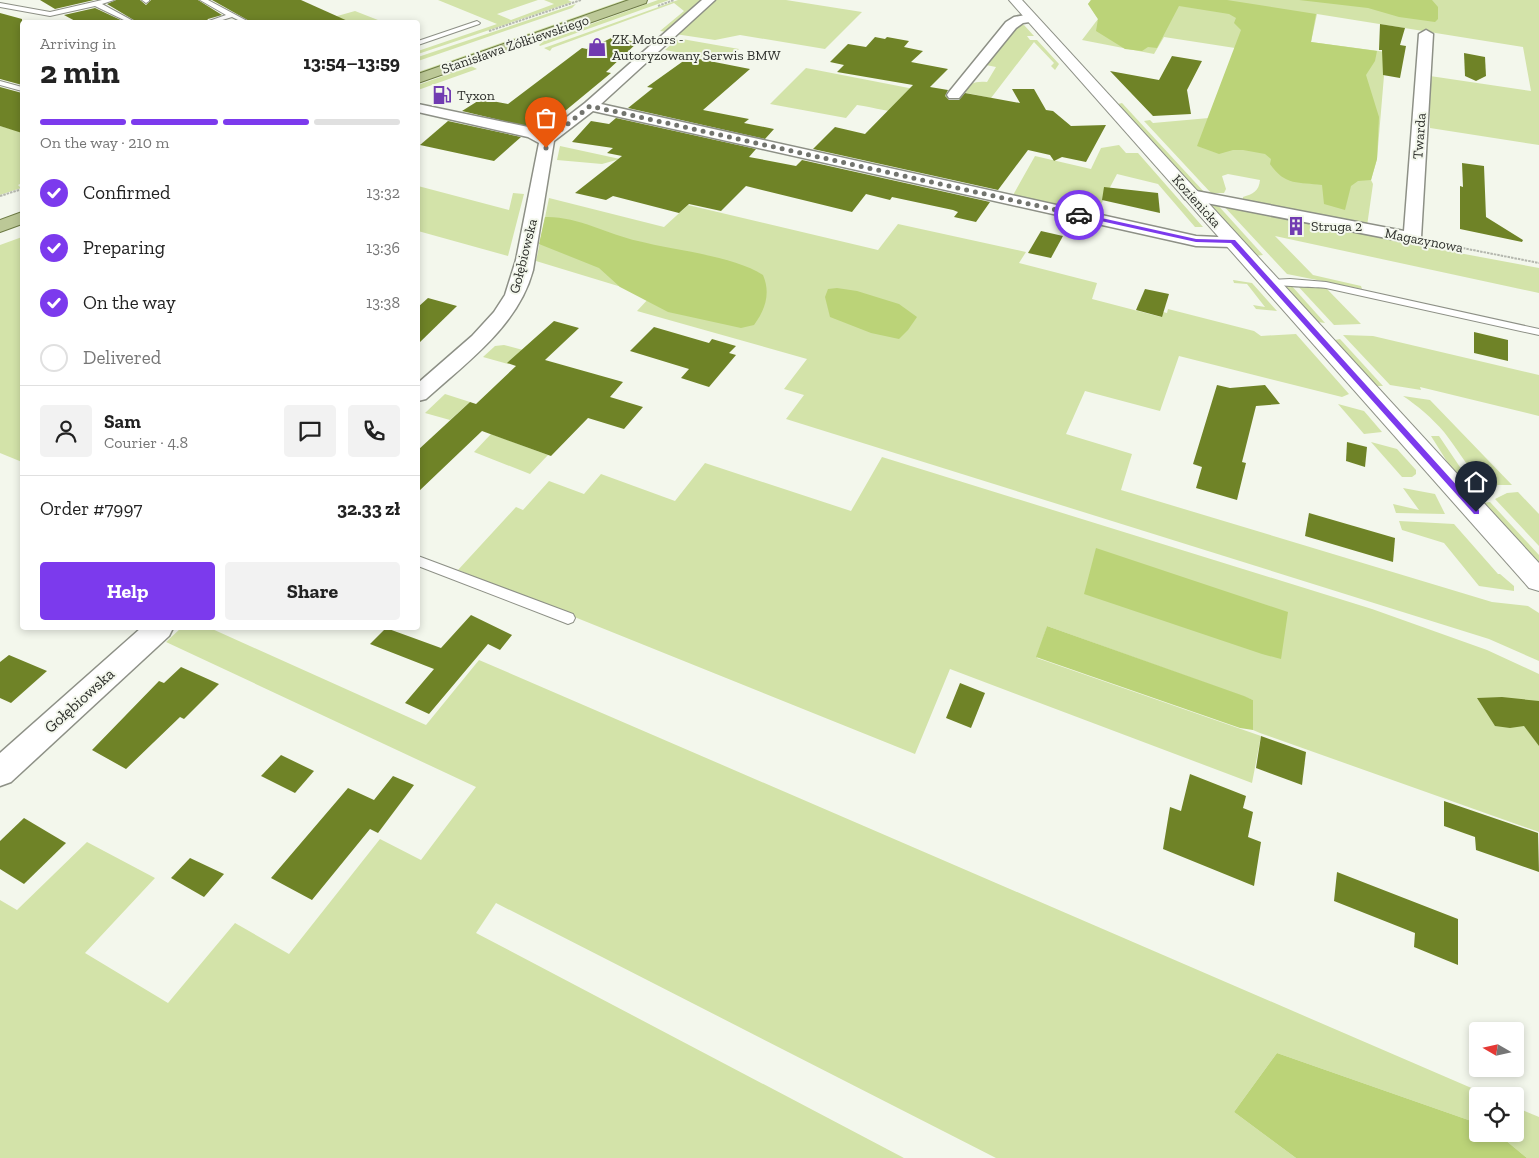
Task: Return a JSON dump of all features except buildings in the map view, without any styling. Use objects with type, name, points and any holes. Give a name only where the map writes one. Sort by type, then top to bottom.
[{"type":"main road","name":"Stanisława Żółkiewskiego","points":[[420,67],[614,0]]},
{"type":"main road","name":"Stanisława Żółkiewskiego","points":[[420,78],[641,0]]},
{"type":"main road","name":"Kozienicka","points":[[1015,0],[1539,581]]},
{"type":"main road","points":[[0,212],[20,206]]},
{"type":"main road","points":[[0,226],[20,219]]},
{"type":"street","points":[[420,108],[533,133],[546,139],[554,135],[590,106],[709,0]]},
{"type":"street","points":[[954,95],[1010,25],[1019,20],[1032,18]]},
{"type":"street","name":"Twarda","points":[[1412,238],[1426,34]]},
{"type":"street","points":[[590,106],[1196,241],[1233,242]]},
{"type":"street","name":"Gołębiowska","points":[[420,392],[481,337],[511,302],[520,281],[547,143],[546,139]]},
{"type":"street","name":"Magazynowa","points":[[1191,196],[1412,238]]},
{"type":"street","name":"Gołębiowska","points":[[0,772],[157,630]]},
{"type":"lane","points":[[0,5],[50,14],[111,0]]},
{"type":"lane","points":[[203,0],[241,20]]},
{"type":"lane","points":[[97,4],[128,20]]},
{"type":"lane","points":[[218,20],[232,16]]},
{"type":"lane","points":[[420,42],[477,23]]},
{"type":"lane","points":[[0,83],[20,88]]},
{"type":"lane","points":[[1270,283],[1290,282],[1326,285],[1539,332]]},
{"type":"lane","points":[[420,562],[568,618]]},
{"type":"path","points":[[482,34],[582,0]]},
{"type":"path","points":[[0,196],[20,190]]},
{"type":"path","name":"Magazynowa","points":[[1412,238],[1539,263]]},
{"type":"green space","points":[[438,0],[538,0],[497,14],[511,20],[554,4],[544,0],[568,0],[572,2],[420,53],[420,50],[497,24]]},
{"type":"green space","points":[[624,0],[630,0],[420,74],[420,71]]},
{"type":"green space","points":[[658,0],[669,0],[539,45],[544,41]]},
{"type":"green space","points":[[678,0],[705,0],[667,32],[660,31],[684,11],[674,3],[552,48],[550,51],[544,48]]},
{"type":"green space","points":[[716,0],[786,0],[862,12],[825,49],[740,35],[715,40],[675,34]]},
{"type":"green space","points":[[1091,0],[1539,0],[1539,145],[1430,128],[1430,76],[1531,91],[1523,47],[1317,14],[1311,42],[1386,52],[1377,159],[1371,180],[1373,184],[1367,226],[1243,200],[1243,197],[1257,189],[1260,180],[1228,174],[1222,176],[1226,189],[1224,193],[1211,193],[1144,121],[1150,120],[1153,123],[1209,118],[1235,48],[1164,37],[1154,54],[1082,40],[1098,19],[1088,4]]},
{"type":"green space","points":[[1091,0],[1227,0],[1316,14],[1311,42],[1377,51],[1375,61],[1366,75],[1379,117],[1377,159],[1371,180],[1358,181],[1351,186],[1345,210],[1324,204],[1322,185],[1293,182],[1281,176],[1270,164],[1271,159],[1265,154],[1233,150],[1219,154],[1197,146],[1241,30],[1234,23],[1236,18],[1229,14],[1179,6],[1157,48],[1148,47],[1142,51],[1125,49],[1096,31],[1098,19],[1088,4]]},
{"type":"green space","points":[[1299,0],[1432,0],[1438,7],[1438,19],[1435,22],[1399,17],[1368,8]]},
{"type":"green space","points":[[576,4],[572,8],[420,60],[420,56]]},
{"type":"green space","points":[[355,11],[378,20],[323,20]]},
{"type":"green space","points":[[1019,24],[1024,25],[1034,36],[1027,36],[1030,40],[1037,40],[1059,64],[1055,70],[1051,66],[1054,63],[1034,42],[991,98],[962,92],[973,83],[987,82],[996,67],[986,65],[987,60]]},
{"type":"green space","points":[[682,39],[739,49],[725,61],[665,50],[676,40]]},
{"type":"green space","points":[[471,66],[477,69],[420,89],[420,84]]},
{"type":"green space","points":[[806,68],[950,96],[941,105],[919,112],[894,112],[857,105],[846,118],[770,104]]},
{"type":"green space","points":[[1122,103],[1205,193],[1198,192],[1118,104]]},
{"type":"green space","points":[[0,126],[20,131],[20,184],[18,185],[20,188],[0,195]]},
{"type":"green space","points":[[1119,145],[1126,153],[1138,153],[1203,227],[1195,227],[1158,184],[1117,174],[1095,216],[1012,197],[1035,156],[1091,169],[1101,148]]},
{"type":"green space","points":[[560,146],[620,159],[602,164],[557,160]]},
{"type":"green space","points":[[420,187],[509,210],[513,193],[524,194],[508,256],[420,232]]},
{"type":"green space","points":[[549,198],[664,227],[688,205],[878,250],[898,224],[1026,252],[1019,263],[1097,283],[1092,299],[1161,317],[1163,312],[1167,313],[1168,309],[1254,331],[1261,336],[1296,334],[1349,394],[1342,397],[1179,356],[1160,411],[1085,391],[1066,434],[1132,454],[1121,490],[1492,602],[1528,606],[1539,613],[1539,661],[1489,639],[786,419],[804,395],[784,389],[807,359],[637,311],[651,296],[536,261]]},
{"type":"green space","points":[[1207,201],[1215,202],[1263,255],[1256,256]]},
{"type":"green space","points":[[1220,202],[1427,247],[1539,268],[1539,293],[1275,236],[1313,275],[1361,286],[1362,289],[1287,274]]},
{"type":"green space","points":[[545,217],[569,219],[626,238],[720,258],[751,268],[763,275],[767,289],[764,308],[754,325],[741,328],[668,312],[620,287],[599,268],[539,244]]},
{"type":"green space","points":[[20,238],[20,461],[0,453],[0,245]]},
{"type":"green space","points":[[1233,280],[1252,283],[1277,311],[1256,309],[1253,305],[1265,307],[1247,284],[1234,283]]},
{"type":"green space","points":[[1290,284],[1325,323],[1318,322],[1284,285]]},
{"type":"green space","points":[[1296,284],[1326,288],[1361,324],[1334,325]]},
{"type":"green space","points":[[837,288],[857,291],[899,304],[917,317],[899,339],[871,333],[830,317],[825,297],[828,289]]},
{"type":"green space","points":[[1343,335],[1373,336],[1539,375],[1539,416],[1420,387],[1421,390],[1390,385]]},
{"type":"green space","points":[[1340,339],[1383,386],[1377,386],[1335,340]]},
{"type":"green space","points":[[504,345],[523,350],[508,364],[483,357],[495,346]]},
{"type":"green space","points":[[445,394],[470,402],[450,420],[425,413]]},
{"type":"green space","points":[[1403,396],[1430,400],[1512,485],[1498,485],[1487,489],[1439,427],[1425,412]]},
{"type":"green space","points":[[1338,404],[1364,411],[1382,432],[1364,434]]},
{"type":"green space","points":[[491,434],[548,455],[530,474],[474,452]]},
{"type":"green space","points":[[1431,436],[1439,436],[1464,473],[1481,491],[1474,493],[1453,471]]},
{"type":"green space","points":[[1371,442],[1397,449],[1416,470],[1416,474],[1412,477],[1402,477]]},
{"type":"green space","points":[[882,457],[1372,609],[1487,650],[1539,674],[1539,832],[1260,733],[1253,730],[1253,700],[1047,626],[1037,658],[1261,736],[1252,783],[950,669],[915,754],[458,570],[516,507],[523,510],[549,481],[584,494],[601,474],[675,501],[705,463],[851,511]]},
{"type":"green space","points":[[1403,488],[1435,494],[1445,514],[1396,513],[1393,504],[1419,510]]},
{"type":"green space","points":[[1518,492],[1539,514],[1539,546],[1495,499],[1507,493]]},
{"type":"green space","points":[[1490,502],[1539,555],[1539,565],[1483,503]]},
{"type":"green space","points":[[1399,521],[1454,524],[1498,574],[1514,586],[1514,591],[1479,586],[1444,543],[1402,530]]},
{"type":"green space","points":[[1096,548],[1288,612],[1281,659],[1084,594]]},
{"type":"green space","points":[[1047,626],[1253,700],[1253,730],[1240,728],[1036,657]]},
{"type":"green space","points":[[179,630],[214,630],[426,725],[479,660],[1469,1087],[1469,1120],[1277,1053],[1234,1112],[1296,1158],[996,1158],[496,903],[476,933],[904,1158],[0,1158],[0,900],[17,910],[87,842],[155,878],[85,953],[168,1003],[235,923],[289,954],[380,839],[421,860],[476,787],[166,642]]},
{"type":"green space","points":[[1277,1053],[1469,1120],[1469,1142],[1508,1142],[1527,1158],[1296,1158],[1234,1112]]},
{"type":"green space","points":[[1524,1111],[1539,1117],[1539,1158],[1527,1158],[1508,1142],[1524,1142]]},
{"type":"way so far","points":[[546,148],[546,139],[554,135],[590,106],[1079,215]]},
{"type":"place","name":"ZK Motors - Autoryzowany Serwis BMW","points":[[597,47]]},
{"type":"place","name":"Tyxon","points":[[442,95]]},
{"type":"place","name":"Struga 2","points":[[1296,226]]},
{"type":"route","points":[[1079,215],[1196,241],[1233,242],[1476,512]]}]
